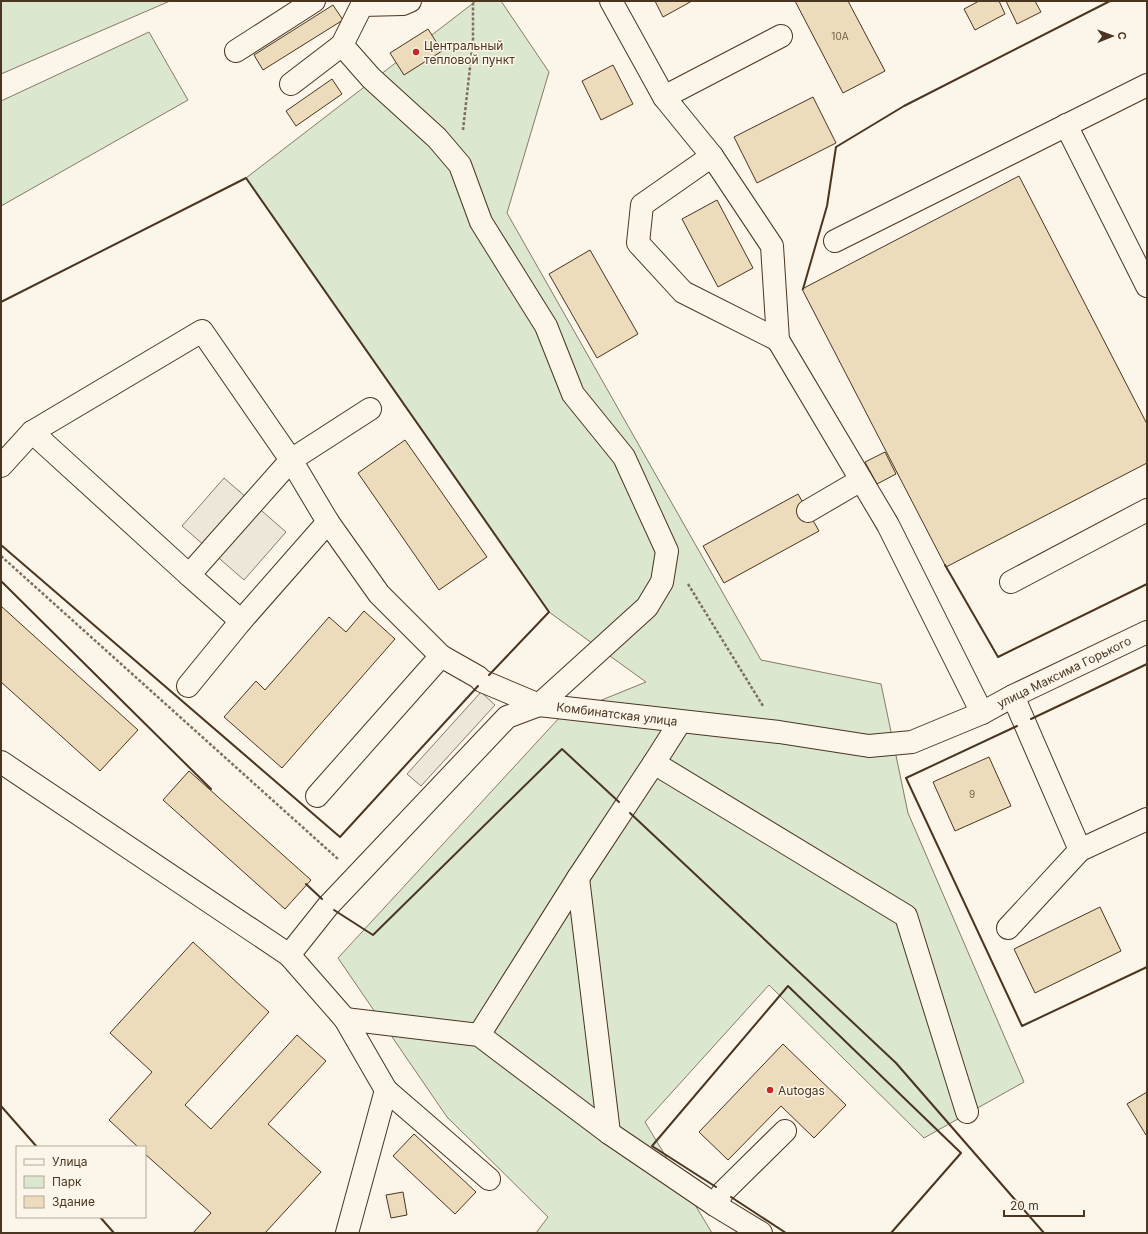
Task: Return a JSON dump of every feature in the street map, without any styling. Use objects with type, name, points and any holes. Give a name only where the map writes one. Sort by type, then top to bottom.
[{"type":"street","points":[[236,51],[314,1]]},
{"type":"street","points":[[291,84],[342,45],[360,3],[403,4],[410,1]]},
{"type":"street","points":[[611,1],[664,97],[712,156],[772,246],[778,340],[888,525],[982,712]]},
{"type":"street","points":[[664,97],[781,36]]},
{"type":"street","points":[[1,466],[32,432],[202,331],[290,460],[328,522],[379,594],[441,656],[478,677],[482,681],[539,705],[647,607],[662,582],[667,551],[624,457],[573,394],[546,326],[481,222],[460,165],[437,138],[371,78],[342,45]]},
{"type":"street","points":[[835,241],[1147,85]]},
{"type":"street","points":[[1066,125],[1147,286]]},
{"type":"street","points":[[712,156],[642,205],[638,243],[682,292],[778,340]]},
{"type":"street","points":[[189,575],[290,460],[370,408]]},
{"type":"street","points":[[32,432],[241,621]]},
{"type":"street","points":[[808,511],[861,480]]},
{"type":"street","points":[[1011,582],[1147,510]]},
{"type":"street","points":[[188,686],[241,621],[328,522]]},
{"type":"street","name":"улица Максима Горького","points":[[982,712],[1147,632]]},
{"type":"street","points":[[317,796],[441,656]]},
{"type":"street","points":[[1013,696],[1080,850]]},
{"type":"street","name":"Комбинатская улица","points":[[289,955],[328,906],[507,717],[539,705],[779,732],[869,746],[912,742],[982,712]]},
{"type":"street","points":[[479,1035],[578,878],[680,722]]},
{"type":"street","points":[[1,762],[289,955],[345,1019],[386,1090],[488,1180]]},
{"type":"street","points":[[654,763],[906,916],[967,1112]]},
{"type":"street","points":[[1008,928],[1080,850],[1147,819]]},
{"type":"street","points":[[578,878],[609,1133]]},
{"type":"street","points":[[345,1019],[479,1035],[609,1133],[715,1205],[761,1233]]},
{"type":"street","points":[[347,1233],[386,1090]]},
{"type":"street","points":[[715,1205],[723,1192],[785,1131]]},
{"type":"path","points":[[460,165],[473,41],[473,1]]},
{"type":"path","points":[[667,551],[779,732]]},
{"type":"path","points":[[1,556],[357,875]]},
{"type":"green space","points":[[1,1],[170,1],[1,74]]},
{"type":"green space","points":[[476,1],[501,1],[549,72],[507,213],[761,660],[881,684],[908,813],[1024,1082],[924,1138],[769,985],[645,1122],[712,1233],[536,1233],[548,1217],[447,1117],[338,958],[560,717],[646,682],[549,612],[246,178]]},
{"type":"green space","points":[[149,32],[188,100],[1,206],[1,101]]},
{"type":"shaded area","points":[[224,478],[286,532],[244,580],[182,526]]},
{"type":"shaded area","points":[[481,692],[495,705],[421,786],[407,774]]},
{"type":"building","points":[[655,1],[692,1],[663,17]]},
{"type":"building","points":[[795,1],[848,1],[885,71],[843,93]]},
{"type":"building","points":[[979,1],[999,1],[1005,14],[975,30],[964,9]]},
{"type":"building","points":[[1006,1],[1035,1],[1041,12],[1017,24]]},
{"type":"building","points":[[333,5],[343,20],[263,70],[254,55]]},
{"type":"building","name":"Центральный тепловой пункт","points":[[428,29],[442,51],[404,75],[390,53]]},
{"type":"building","points":[[613,65],[633,104],[601,120],[582,81]]},
{"type":"building","points":[[332,79],[342,94],[296,126],[286,111]]},
{"type":"building","points":[[813,97],[836,143],[757,183],[734,137]]},
{"type":"building","points":[[1019,176],[1147,424],[1147,463],[946,567],[802,289]]},
{"type":"building","points":[[717,200],[753,268],[718,287],[682,219]]},
{"type":"building","points":[[590,250],[638,334],[597,358],[549,274]]},
{"type":"building","points":[[405,440],[487,557],[439,590],[358,473]]},
{"type":"building","points":[[885,452],[896,474],[877,484],[865,462]]},
{"type":"building","points":[[798,494],[819,531],[724,583],[703,546]]},
{"type":"building","points":[[1,606],[138,730],[100,771],[1,682]]},
{"type":"building","points":[[364,611],[395,639],[282,768],[224,717],[256,681],[265,690],[329,617],[346,632]]},
{"type":"building","points":[[989,757],[1011,806],[955,831],[933,782]]},
{"type":"building","points":[[189,771],[311,880],[285,909],[163,800]]},
{"type":"building","points":[[1100,907],[1121,951],[1035,993],[1014,949]]},
{"type":"building","points":[[193,942],[269,1012],[185,1105],[211,1129],[297,1035],[326,1061],[268,1124],[321,1172],[265,1233],[193,1233],[211,1213],[146,1155],[146,1146],[137,1146],[109,1120],[152,1072],[110,1033]]},
{"type":"building","points":[[783,1044],[846,1105],[814,1138],[781,1106],[728,1160],[699,1132]]},
{"type":"building","points":[[1147,1092],[1147,1134],[1146,1135],[1127,1104]]},
{"type":"building","points":[[414,1134],[476,1192],[455,1214],[393,1156]]},
{"type":"building","points":[[403,1192],[407,1215],[391,1218],[386,1195]]},
{"type":"wall","points":[[803,289],[827,206],[836,147],[904,106],[1110,1]]},
{"type":"wall","points":[[1,302],[246,178],[549,612],[489,675]]},
{"type":"wall","points":[[1,545],[340,837],[478,686]]},
{"type":"wall","points":[[945,565],[998,657],[1147,584]]},
{"type":"wall","points":[[1,581],[211,789]]},
{"type":"wall","points":[[1031,719],[1147,664]]},
{"type":"wall","points":[[1017,726],[906,778],[1022,1026],[1147,967]]},
{"type":"wall","points":[[334,910],[373,935],[562,749],[619,802]]},
{"type":"wall","points":[[630,813],[896,1063],[1044,1233]]},
{"type":"wall","points":[[306,884],[322,899]]},
{"type":"wall","points":[[716,1187],[652,1146],[788,986],[961,1153],[891,1233]]},
{"type":"wall","points":[[1,1106],[36,1146]]},
{"type":"wall","points":[[731,1197],[786,1233]]},
{"type":"wall","points":[[101,1218],[114,1233]]},
{"type":"place","name":"Центральный тепловой пункт","points":[[416,52]]},
{"type":"place","name":"Autogas","points":[[770,1090]]}]
